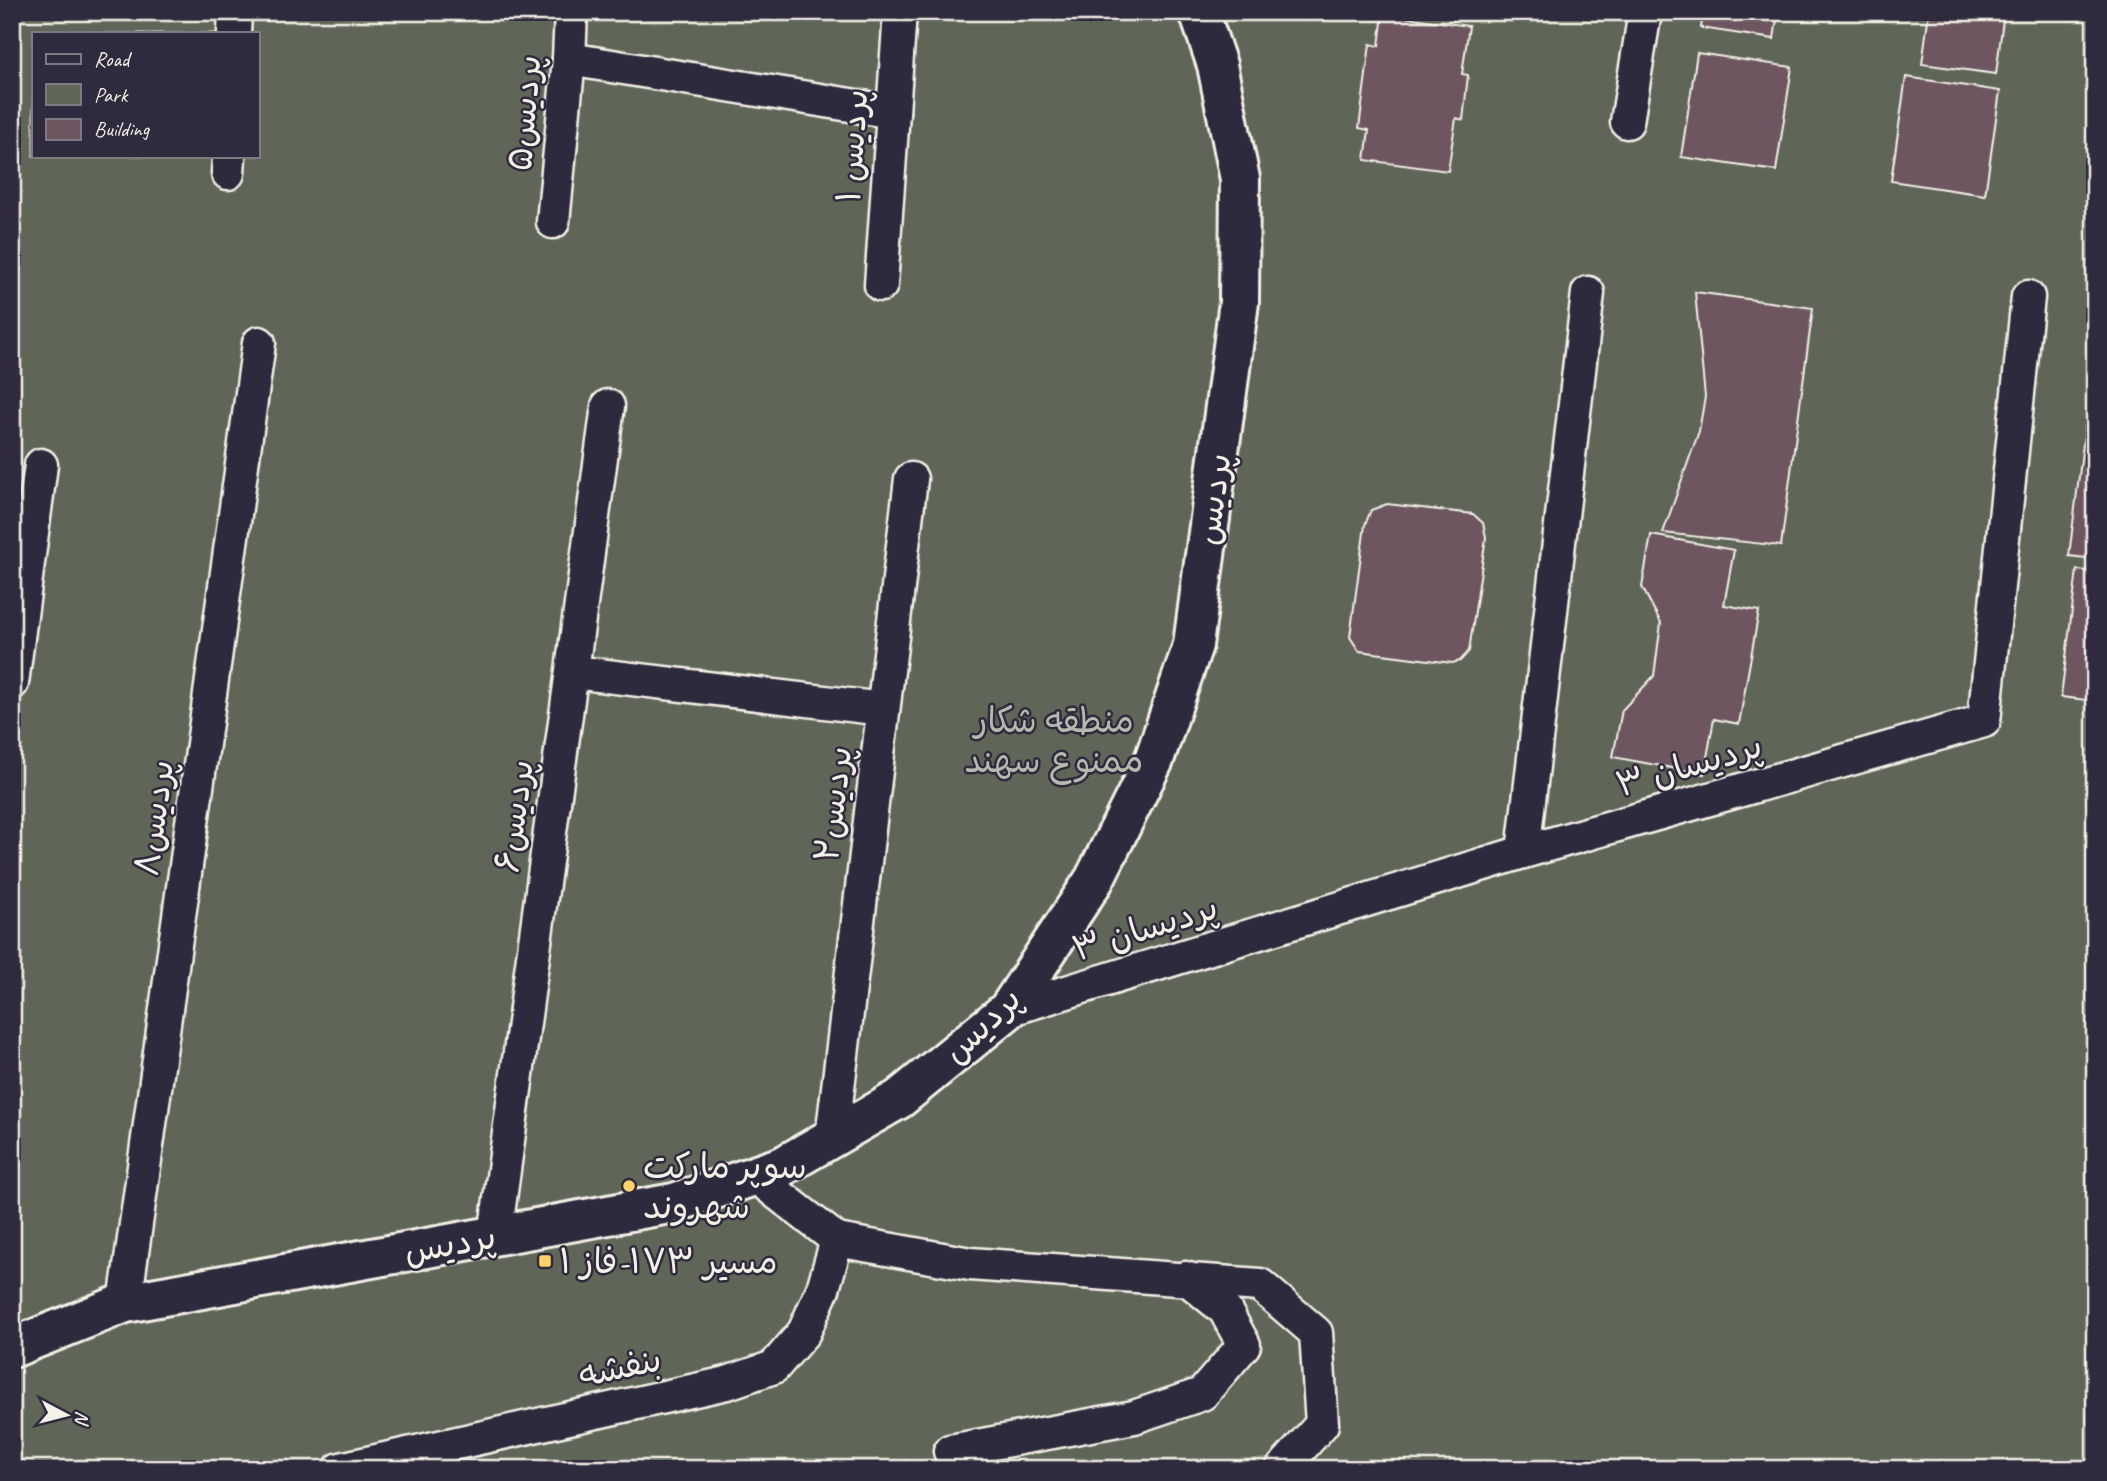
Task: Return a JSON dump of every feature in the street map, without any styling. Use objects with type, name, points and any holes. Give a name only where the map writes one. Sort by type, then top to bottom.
[{"type":"street","points":[[234,32],[235,12]]},
{"type":"street","name":"پردیس۵","points":[[553,222],[571,12]]},
{"type":"street","name":"پردیس ۱","points":[[881,285],[900,12]]},
{"type":"street","name":"پردیس","points":[[12,1348],[125,1303],[674,1203],[755,1176],[783,1166],[900,1099],[1008,1010],[1094,880],[1154,760],[1193,645],[1239,302],[1240,178],[1217,65],[1199,12]]},
{"type":"street","points":[[1627,122],[1646,12]]},
{"type":"street","points":[[569,59],[893,112]]},
{"type":"street","points":[[1522,852],[1588,293]]},
{"type":"street","name":"پردیسان ۳","points":[[1008,1010],[1522,852],[1984,721],[2028,297]]},
{"type":"street","name":"پردیس۸","points":[[125,1303],[259,343]]},
{"type":"street","name":"پردیس۶","points":[[495,1236],[608,406]]},
{"type":"street","points":[[12,683],[41,465]]},
{"type":"street","name":"پردیس۲","points":[[832,1138],[911,479]]},
{"type":"street","points":[[573,672],[883,709]]},
{"type":"street","points":[[755,1176],[837,1240],[970,1264],[1260,1284],[1316,1333],[1322,1424],[1282,1469]]},
{"type":"street","name":"بنفشه","points":[[340,1469],[727,1383],[774,1367],[803,1332],[823,1289],[837,1240]]},
{"type":"street","points":[[950,1451],[1134,1417],[1202,1394],[1244,1345],[1225,1310],[1186,1278]]},
{"type":"green space","name":"منطقه شکار ممنوع سهند","points":[[12,12],[2095,12],[2095,1469],[12,1469]]},
{"type":"building","points":[[1703,12],[1778,12],[1774,39],[1701,28]]},
{"type":"building","points":[[1929,12],[2004,12],[1996,74],[1922,64]]},
{"type":"building","points":[[1383,14],[1469,26],[1462,74],[1468,75],[1463,120],[1456,118],[1448,171],[1365,160],[1369,130],[1359,128],[1370,44],[1379,46]]},
{"type":"building","points":[[1697,53],[1792,67],[1776,171],[1681,157]]},
{"type":"building","points":[[1906,77],[2000,91],[1985,195],[1891,181]]},
{"type":"building","points":[[1695,292],[1813,308],[1781,546],[1663,533],[1699,431],[1705,397]]},
{"type":"building","points":[[2095,381],[2095,417],[2090,416]]},
{"type":"building","points":[[2085,428],[2095,429],[2095,559],[2069,556]]},
{"type":"building","points":[[1387,504],[1473,514],[1483,523],[1486,537],[1469,651],[1460,661],[1452,663],[1359,651],[1350,637],[1365,525],[1371,510]]},
{"type":"building","points":[[1651,535],[1734,550],[1724,605],[1759,611],[1739,724],[1714,719],[1704,774],[1613,757],[1622,710],[1654,676],[1661,623],[1642,587]]},
{"type":"building","points":[[2077,570],[2095,572],[2095,701],[2061,697]]},
{"type":"place","name":"سوپر مارکت شهروند","points":[[629,1186]]},
{"type":"place","name":"مسیر ۱۷۳-فاز ۱","points":[[545,1261]]}]
